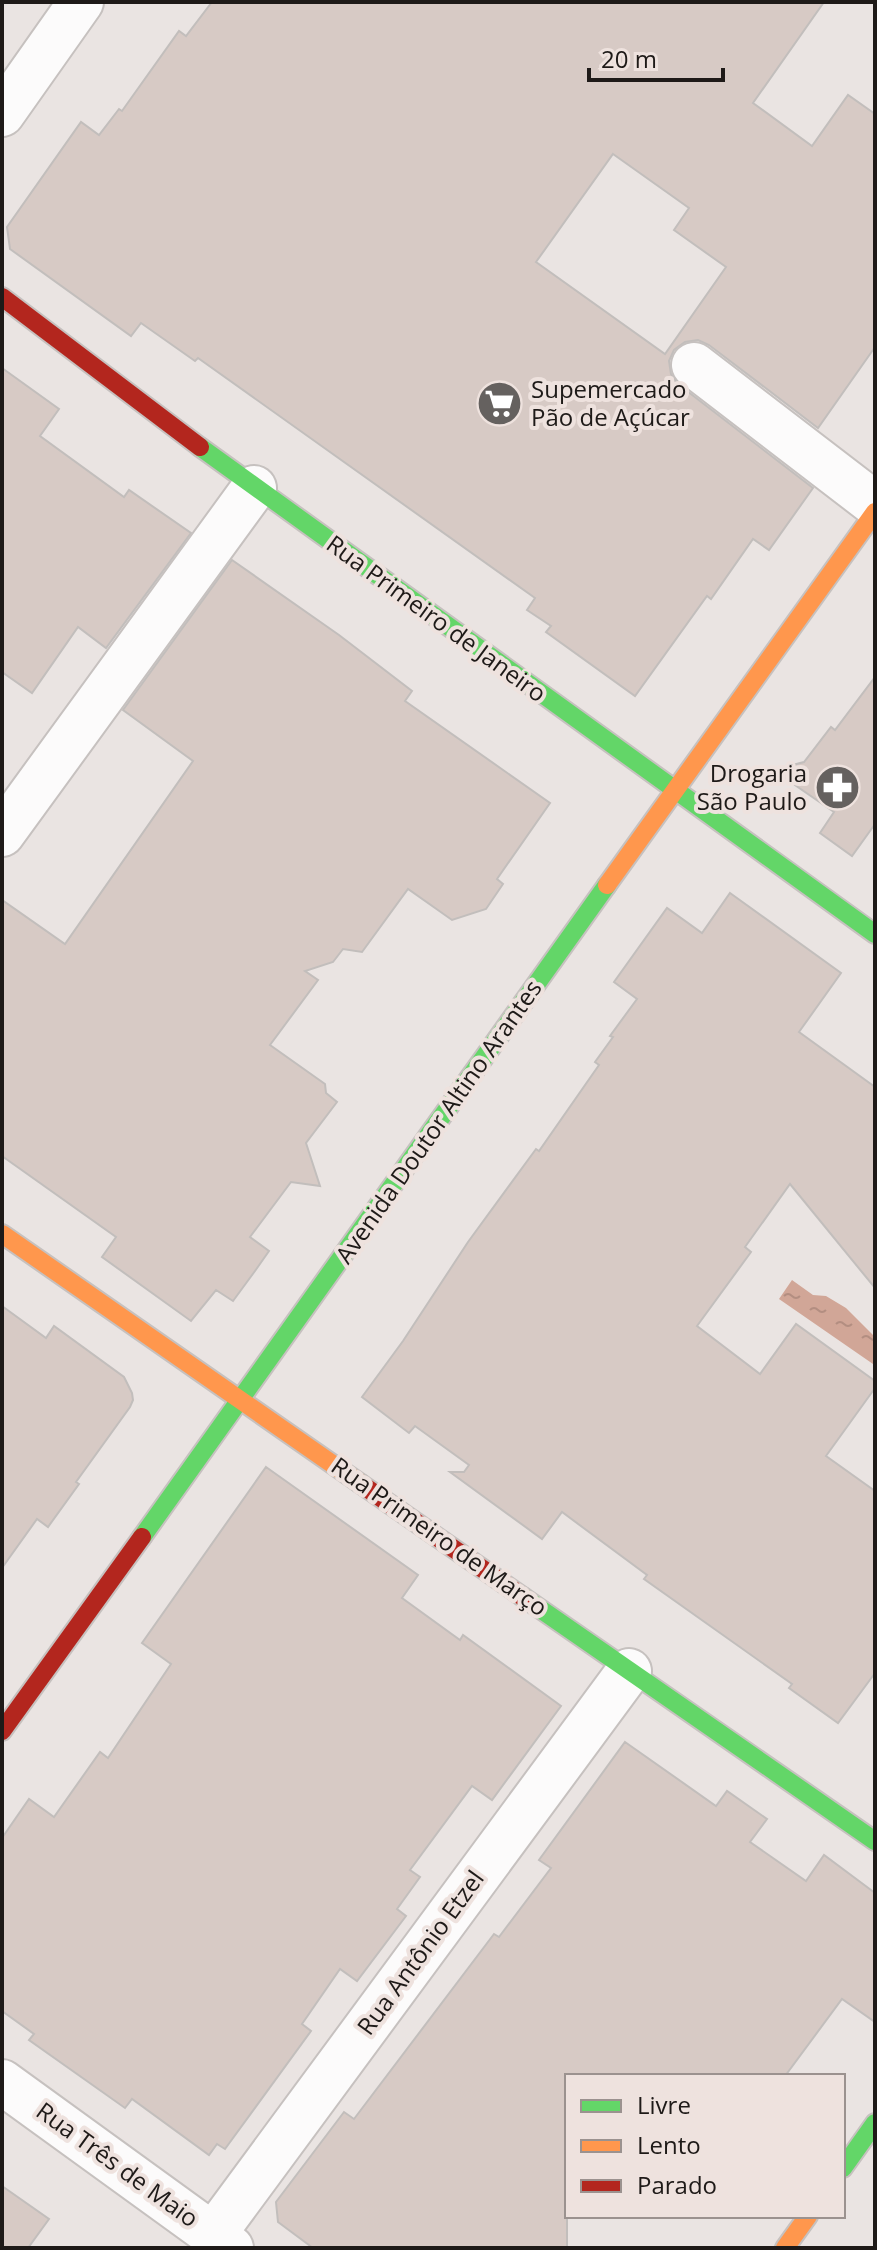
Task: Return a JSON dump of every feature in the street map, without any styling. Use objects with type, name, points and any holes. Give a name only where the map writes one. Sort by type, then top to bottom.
[{"type":"street","points":[[2,114],[81,2]]},
{"type":"street","name":"Rua Primeiro de Janeiro","points":[[2,297],[254,488],[875,934]]},
{"type":"street","points":[[694,365],[875,504]]},
{"type":"street","points":[[2,834],[254,488]]},
{"type":"street","name":"Avenida Doutor Altino Arantes","points":[[2,1731],[875,512]]},
{"type":"street","name":"Rua Primeiro de Março","points":[[2,1234],[875,1841]]},
{"type":"street","name":"Rua Antônio Etzel","points":[[222,2241],[629,1671]]},
{"type":"street","name":"Rua Três de Maio","points":[[2,2082],[222,2241]]},
{"type":"street","points":[[845,2165],[875,2123]]},
{"type":"street","points":[[785,2248],[807,2218]]},
{"type":"water","points":[[792,1280],[813,1295],[826,1296],[846,1308],[875,1337],[873,1364],[779,1299]]},
{"type":"building","points":[[212,2],[824,2],[753,103],[812,146],[848,95],[875,114],[875,347],[818,428],[709,345],[698,340],[685,342],[674,350],[669,361],[671,374],[678,384],[813,488],[769,550],[753,539],[711,599],[707,596],[635,696],[546,632],[551,626],[527,610],[535,598],[198,358],[195,361],[141,323],[131,336],[10,249],[7,227],[81,122],[99,135],[119,109],[122,111],[179,31],[186,36]],"holes":[[[613,154],[689,208],[674,230],[726,267],[665,354],[536,262]]]},
{"type":"building","points":[[2,368],[59,409],[40,436],[124,497],[129,490],[191,533],[106,648],[78,627],[32,693],[2,672]]},
{"type":"building","points":[[232,560],[412,691],[405,701],[550,803],[497,879],[503,884],[486,909],[452,920],[408,889],[362,952],[343,949],[333,962],[305,971],[318,980],[270,1045],[325,1084],[326,1093],[337,1102],[306,1143],[320,1186],[291,1182],[250,1237],[269,1251],[255,1271],[233,1301],[216,1290],[191,1321],[102,1257],[116,1237],[2,1156],[2,900],[65,944],[193,761],[123,710]]},
{"type":"building","name":"Drogaria São Paulo","points":[[875,677],[875,824],[852,856],[820,833],[834,812],[773,770],[804,762],[831,727],[835,730]]},
{"type":"building","points":[[730,893],[841,973],[799,1032],[875,1087],[875,1288],[790,1184],[745,1247],[751,1252],[697,1326],[760,1374],[796,1324],[875,1381],[875,1388],[826,1456],[875,1491],[875,1673],[838,1723],[789,1688],[792,1684],[644,1579],[647,1575],[562,1512],[542,1539],[450,1472],[464,1472],[469,1465],[415,1426],[409,1433],[362,1397],[468,1242],[536,1149],[539,1151],[599,1065],[595,1062],[637,999],[614,982],[667,908],[702,933]]},
{"type":"building","points":[[2,1306],[46,1338],[54,1326],[124,1377],[133,1400],[48,1527],[37,1519],[2,1568]]},
{"type":"building","points":[[266,1467],[418,1575],[402,1598],[460,1640],[463,1635],[561,1706],[492,1800],[472,1786],[410,1870],[420,1877],[397,1909],[406,1916],[357,1981],[340,1969],[302,2024],[311,2031],[225,2149],[217,2144],[209,2155],[132,2099],[125,2108],[29,2040],[34,2034],[2,2011],[2,1838],[29,1799],[54,1817],[100,1752],[108,1758],[171,1664],[142,1643]]},
{"type":"building","points":[[625,1742],[716,1806],[727,1791],[767,1819],[750,1842],[806,1881],[824,1855],[875,1893],[875,2022],[842,1999],[786,2074],[565,2074],[567,2248],[313,2248],[278,2222],[276,2202],[344,2112],[354,2119],[494,1934],[499,1937],[551,1868],[539,1860]]},
{"type":"building","points":[[2,2186],[49,2219],[28,2248],[2,2248]]},
{"type":"traffic: fast","points":[[200,447],[875,934]]},
{"type":"traffic: fast","points":[[142,1537],[607,885]]},
{"type":"traffic: fast","points":[[523,1597],[875,1841]]},
{"type":"traffic: fast","points":[[845,2165],[875,2123]]},
{"type":"traffic: slow","points":[[607,885],[875,512]]},
{"type":"traffic: slow","points":[[2,1234],[361,1484]]},
{"type":"traffic: slow","points":[[785,2248],[807,2218]]},
{"type":"traffic: jam","points":[[2,297],[200,447]]},
{"type":"traffic: jam","points":[[361,1484],[523,1597]]},
{"type":"traffic: jam","points":[[2,1731],[142,1537]]},
{"type":"place","name":"Supemercado Pão de Açúcar","points":[[500,404]]},
{"type":"place","name":"Drogaria São Paulo","points":[[838,788]]}]
